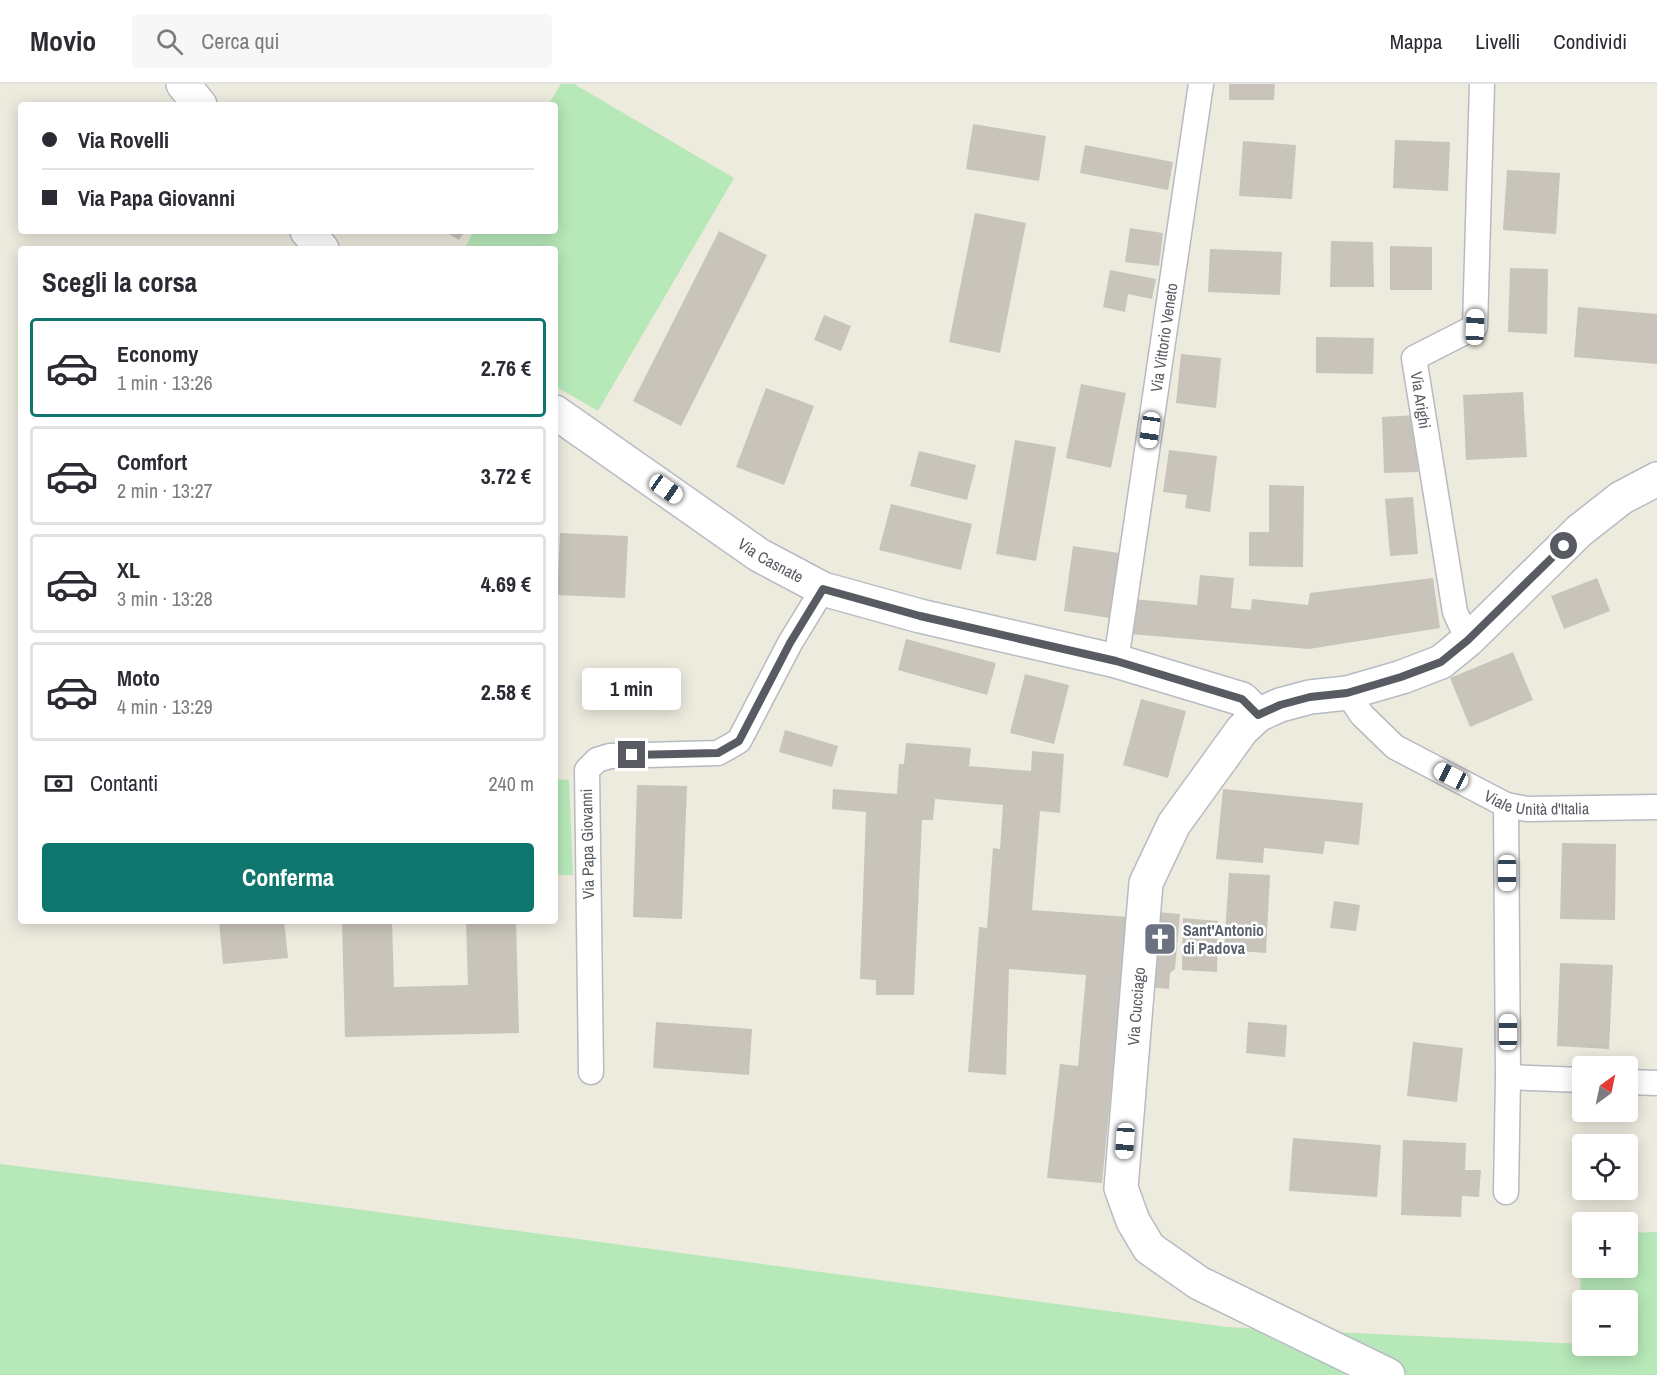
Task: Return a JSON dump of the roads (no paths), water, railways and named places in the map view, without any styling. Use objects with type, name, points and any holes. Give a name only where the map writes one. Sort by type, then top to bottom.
[{"type":"street","points":[[183,84],[198,102]]},
{"type":"street","name":"Via Vittorio Veneto","points":[[1116,661],[1201,84]]},
{"type":"street","name":"Via Arighi","points":[[1468,640],[1455,612],[1414,358],[1475,327],[1482,84]]},
{"type":"street","points":[[310,234],[320,246]]},
{"type":"street","name":"Via Casnate","points":[[558,414],[759,555],[823,589],[920,616],[1116,661],[1242,699],[1258,715]]},
{"type":"street","points":[[1258,715],[1280,705],[1310,697],[1347,693],[1441,662],[1468,640],[1579,531],[1621,498],[1657,479]]},
{"type":"street","name":"Via Papa Giovanni","points":[[591,1072],[587,770],[597,760],[610,756],[718,753],[739,741],[790,643],[823,589]]},
{"type":"street","name":"Viale Unità d'Italia","points":[[1347,693],[1362,715],[1395,747],[1506,805],[1527,809],[1657,807]]},
{"type":"street","name":"Via Cucciago","points":[[1258,715],[1242,729],[1174,824],[1146,883],[1122,1188],[1133,1221],[1149,1248],[1199,1283],[1388,1375]]},
{"type":"street","points":[[1506,805],[1508,1077],[1506,1192]]},
{"type":"street","points":[[1508,1077],[1572,1080]]},
{"type":"street","points":[[1638,1082],[1657,1083]]},
{"type":"place","name":"Sant'Antonio di Padova","points":[[1160,939]]}]
